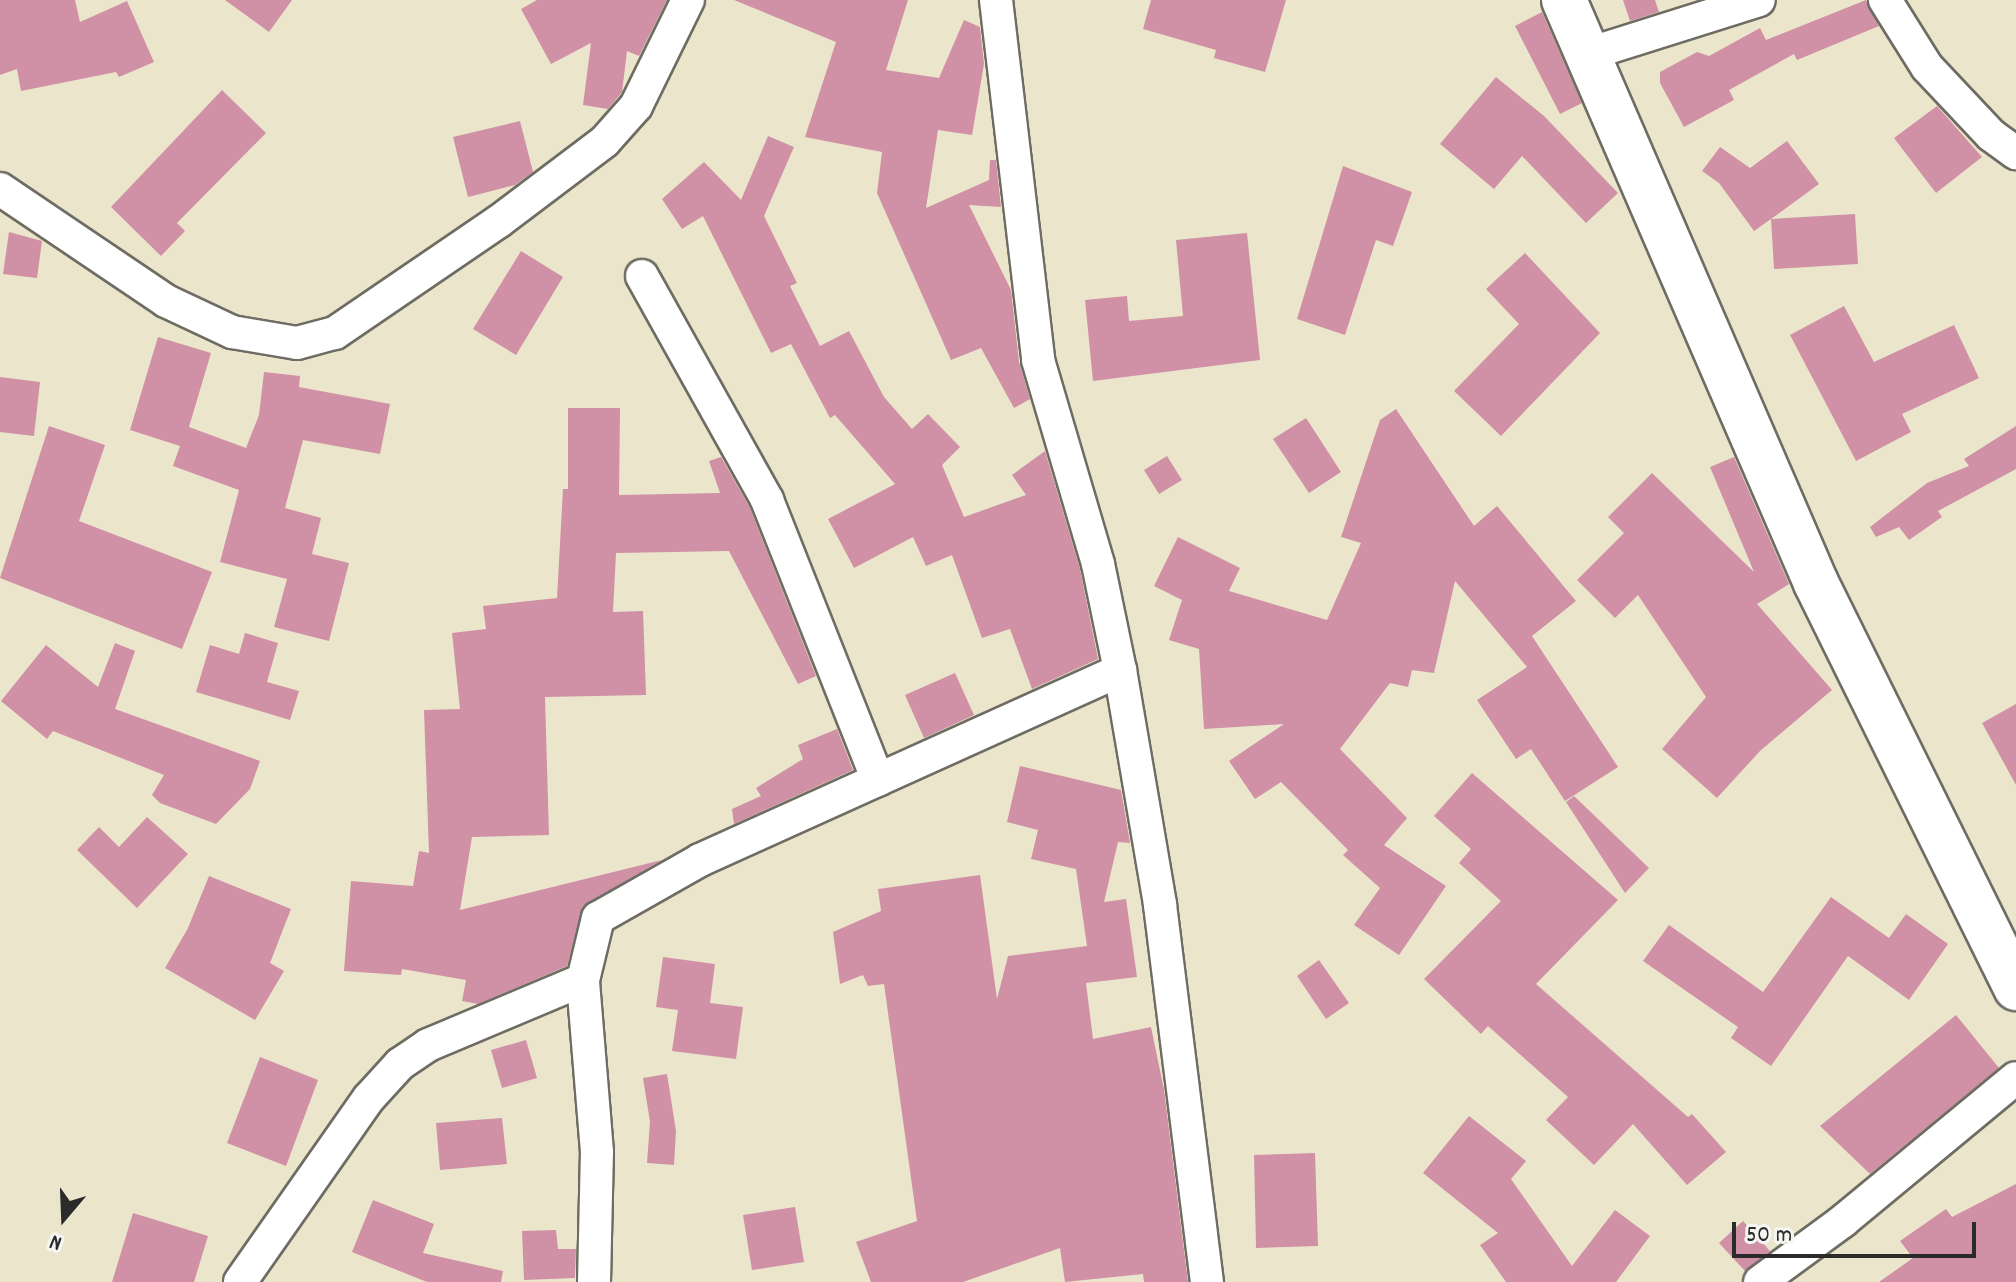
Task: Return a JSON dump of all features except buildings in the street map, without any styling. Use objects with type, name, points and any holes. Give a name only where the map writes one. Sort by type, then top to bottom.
[{"type":"street","points":[[0,189],[166,301],[232,332],[297,343],[335,333],[498,222],[605,141],[636,106],[688,0]]},
{"type":"street","points":[[996,0],[1038,360],[1098,564],[1120,670],[1160,905],[1207,1282]]},
{"type":"street","points":[[1564,0],[1816,583],[2016,988]]},
{"type":"street","points":[[1588,54],[1759,0]]},
{"type":"street","points":[[1885,0],[1927,67],[1991,135],[2016,153]]},
{"type":"street","points":[[642,276],[767,500],[878,780]]},
{"type":"street","points":[[594,1282],[597,1152],[583,980],[590,944],[606,910],[700,860],[1120,670]]},
{"type":"street","points":[[240,1282],[369,1098],[400,1064],[428,1045],[583,980]]},
{"type":"street","points":[[1760,1282],[1843,1221],[2016,1078]]}]
